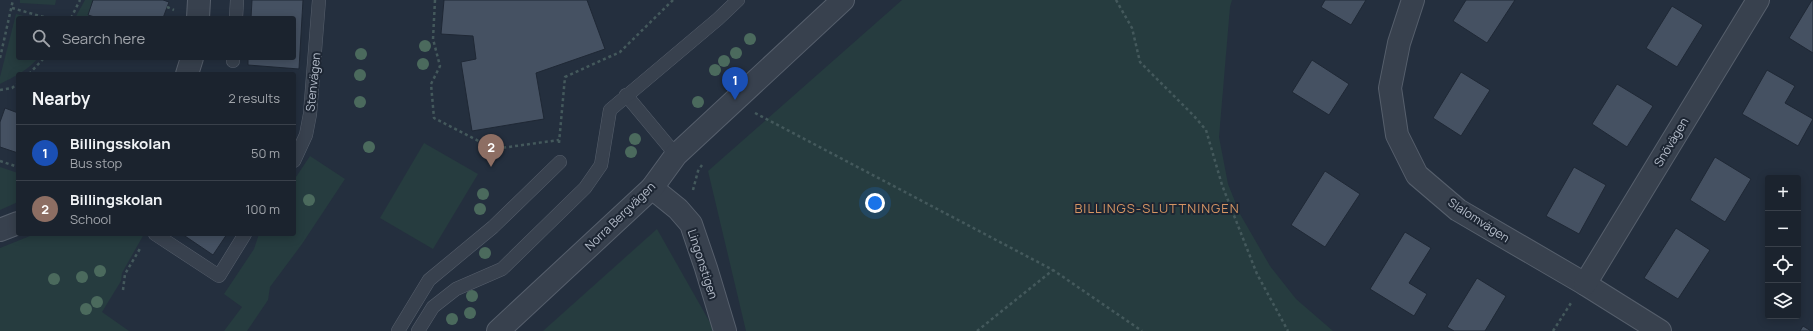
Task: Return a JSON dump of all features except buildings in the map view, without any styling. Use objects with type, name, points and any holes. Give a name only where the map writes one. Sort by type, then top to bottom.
[{"type":"street","points":[[198,16],[199,0]]},
{"type":"street","name":"Norra Bergvägen","points":[[498,331],[652,188],[676,155],[843,0]]},
{"type":"street","name":"Slalomvägen","points":[[1413,0],[1399,43],[1390,88],[1397,135],[1417,175],[1458,210],[1579,291],[1660,331]]},
{"type":"street","name":"Snövägen","points":[[1579,291],[1758,0]]},
{"type":"street","points":[[188,72],[191,60]]},
{"type":"street","name":"Lingonstigen","points":[[652,188],[678,209],[690,224],[706,268],[725,331]]},
{"type":"street","points":[[0,230],[16,224]]},
{"type":"lane","points":[[236,16],[237,0]]},
{"type":"lane","name":"Stenvägen","points":[[296,156],[306,135],[310,114],[319,0]]},
{"type":"lane","points":[[418,331],[433,307],[456,289],[502,269],[585,188],[601,165],[610,110],[718,19],[738,0]]},
{"type":"lane","points":[[626,95],[676,155]]},
{"type":"lane","points":[[398,331],[429,280],[493,227],[560,162]]},
{"type":"lane","points":[[150,237],[219,276],[244,236]]},
{"type":"path","points":[[0,58],[13,0]]},
{"type":"path","points":[[72,16],[80,0]]},
{"type":"path","points":[[434,0],[433,40],[440,66],[431,84],[434,118],[494,149],[559,140]]},
{"type":"path","points":[[560,162],[559,140],[565,77],[620,52],[673,0]]},
{"type":"path","points":[[1116,0],[1132,28],[1140,62],[1206,130],[1222,185],[1257,274],[1288,331]]},
{"type":"path","points":[[12,8],[40,16]]},
{"type":"path","points":[[31,72],[42,60]]},
{"type":"path","points":[[0,90],[12,88],[16,85]]},
{"type":"path","points":[[754,113],[1053,270],[1142,331]]},
{"type":"path","points":[[0,161],[16,166]]},
{"type":"path","points":[[123,290],[125,274],[150,237]]},
{"type":"path","points":[[977,331],[1053,270]]},
{"type":"path","points":[[1553,331],[1579,291]]},
{"type":"green space","points":[[20,0],[56,0],[55,5],[20,3]]},
{"type":"green space","points":[[85,0],[93,0],[97,16],[76,16]]},
{"type":"green space","points":[[902,0],[1232,0],[1230,7],[1219,137],[1228,184],[1240,214],[1270,266],[1296,299],[1333,331],[746,331],[708,171]]},
{"type":"green space","points":[[16,14],[24,16],[16,16],[16,60],[36,60],[22,72],[16,72],[16,76],[0,84],[0,77]]},
{"type":"green space","points":[[424,143],[478,174],[433,249],[380,218]]},
{"type":"green space","points":[[310,156],[345,179],[302,244],[270,287],[268,300],[247,331],[224,331],[242,307],[224,294],[254,249],[258,236],[296,236],[296,177]]},
{"type":"green space","points":[[0,167],[16,172],[16,203],[0,210]]},
{"type":"green space","points":[[657,229],[712,326],[713,331],[543,331]]},
{"type":"green space","points":[[30,236],[143,236],[122,273],[121,281],[102,312],[129,331],[0,331],[0,248]]},
{"type":"place","name":"Billingsskolan","points":[[735,100]]},
{"type":"place","name":"Billingskolan","points":[[491,167]]},
{"type":"district","name":"BILLINGS-SLUTTNINGEN","points":[[1157,208]]}]
